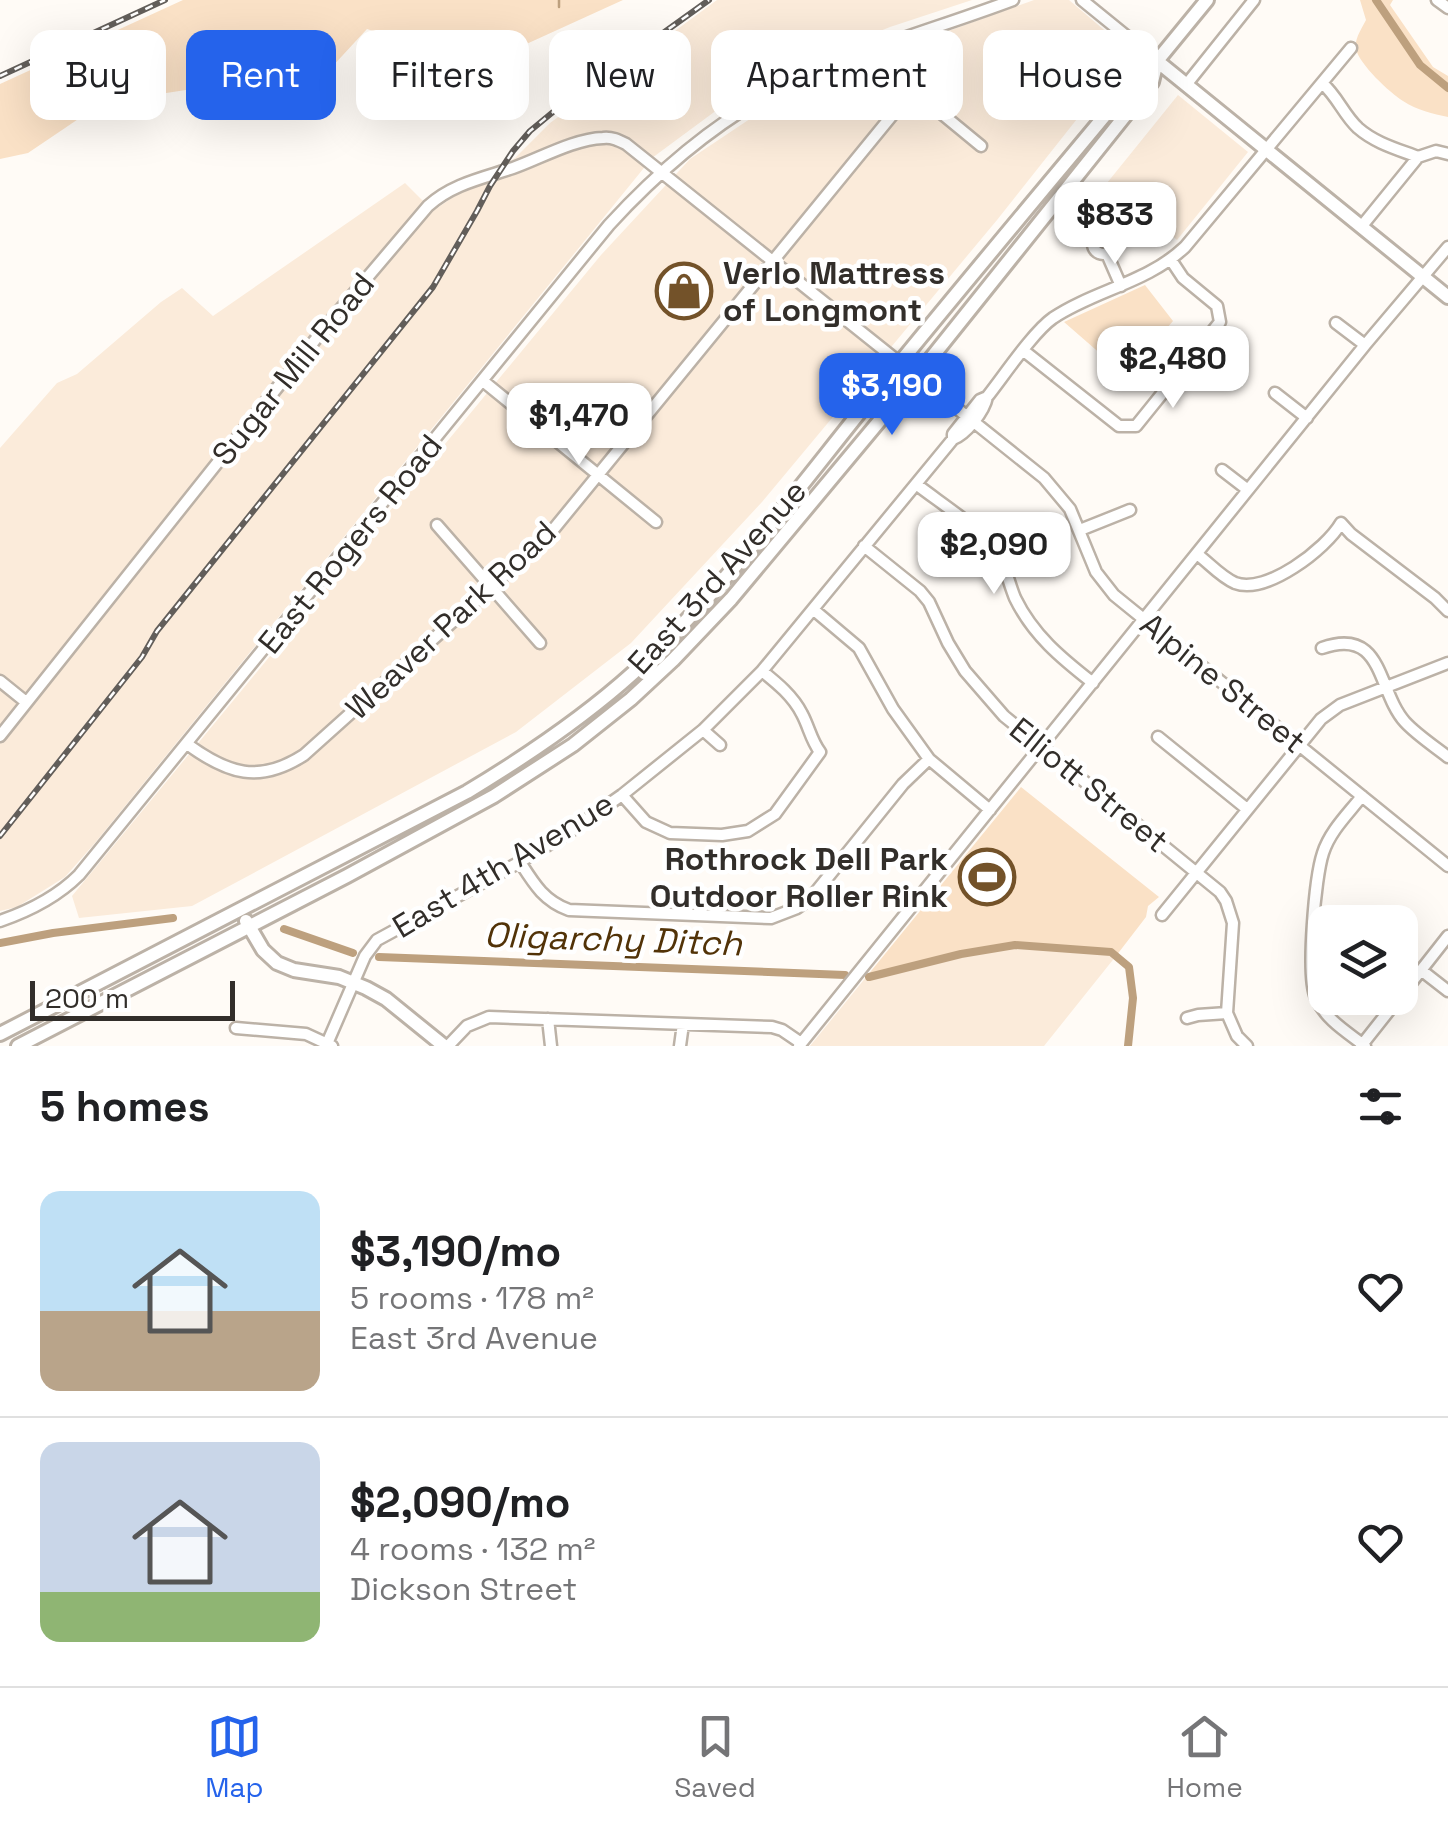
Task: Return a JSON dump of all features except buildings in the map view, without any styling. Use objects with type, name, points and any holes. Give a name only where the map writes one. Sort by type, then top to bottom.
[{"type":"main road","name":"East 3rd Avenue","points":[[1158,61],[1207,0]]},
{"type":"main road","points":[[1158,63],[1448,297]]},
{"type":"main road","name":"East 3rd Avenue","points":[[0,1034],[467,792],[538,748],[614,690],[718,586],[1101,120]]},
{"type":"main road","name":"East 3rd Avenue","points":[[18,1046],[494,796],[610,718],[719,613],[916,377],[1122,120]]},
{"type":"main road","points":[[240,909],[266,954],[282,967],[354,982],[386,999],[446,1046]]},
{"type":"street","name":"East Rogers Road","points":[[930,30],[1013,0]]},
{"type":"street","points":[[1082,0],[1119,30]]},
{"type":"street","points":[[1186,85],[1254,0]]},
{"type":"street","points":[[1437,0],[1448,8]]},
{"type":"street","name":"East 4th Avenue","points":[[329,1045],[365,956],[378,940],[520,862],[622,795],[703,730],[762,671],[814,610],[953,439],[953,434],[970,419],[980,400],[987,398],[1049,321],[1171,260],[1350,48]]},
{"type":"street","points":[[1322,84],[1335,95],[1359,129],[1378,142],[1418,158]]},
{"type":"street","name":"East Rogers Road","points":[[0,921],[42,903],[71,882],[609,224],[660,172],[728,120]]},
{"type":"street","name":"Weaver Park Road","points":[[187,744],[212,760],[246,773],[272,771],[304,755],[548,536],[888,120]]},
{"type":"street","points":[[949,120],[980,146]]},
{"type":"street","name":"Sugar Mill Road","points":[[0,736],[327,326],[434,200],[458,186],[600,138],[626,144],[660,172]]},
{"type":"street","points":[[1362,227],[1418,158],[1436,152],[1448,154]]},
{"type":"street","name":"Alpine Street","points":[[660,172],[1054,488],[1070,509],[1101,580],[1114,594],[1448,866]]},
{"type":"street","points":[[446,1046],[467,1026],[489,1017],[772,1027],[800,1045],[1448,247]]},
{"type":"street","points":[[1107,254],[1121,286]]},
{"type":"street","points":[[1024,350],[1119,426],[1136,426],[1220,322],[1218,306],[1183,278],[1171,260]]},
{"type":"street","points":[[1336,323],[1365,346]]},
{"type":"street","points":[[482,381],[656,522]]},
{"type":"street","points":[[1275,393],[1307,418]]},
{"type":"street","points":[[1222,470],[1248,490]]},
{"type":"street","points":[[916,484],[988,541],[1002,560],[1014,596],[1038,634],[1092,683]]},
{"type":"street","points":[[1080,530],[1130,510]]},
{"type":"street","points":[[1197,554],[1238,584],[1261,584],[1324,545],[1341,523],[1448,611]]},
{"type":"street","points":[[436,525],[540,643]]},
{"type":"street","name":"Elliott Street","points":[[864,546],[920,591],[956,657],[1004,716],[1220,892],[1232,916],[1227,1014]]},
{"type":"street","points":[[814,610],[860,648],[892,709],[929,759],[990,810]]},
{"type":"street","points":[[1322,648],[1335,644],[1362,648],[1376,664],[1396,710],[1448,758]]},
{"type":"street","points":[[1162,914],[1330,711],[1448,663]]},
{"type":"street","points":[[622,795],[646,822],[670,833],[748,831],[775,814],[820,752],[794,700],[762,671]]},
{"type":"street","points":[[0,681],[26,702]]},
{"type":"street","points":[[703,730],[720,745]]},
{"type":"street","points":[[1158,737],[1247,809]]},
{"type":"street","points":[[520,862],[540,892],[569,910],[772,918],[810,898],[903,784],[929,759]]},
{"type":"street","points":[[1362,796],[1336,828],[1323,853],[1311,977],[1323,1010],[1363,1045],[1386,1015]]},
{"type":"street","points":[[1418,974],[1448,936]]},
{"type":"street","points":[[1421,970],[1448,991]]},
{"type":"street","points":[[1187,1018],[1227,1014],[1237,1036],[1247,1046]]},
{"type":"street","points":[[548,1019],[552,1046]]},
{"type":"street","points":[[680,1046],[683,1024]]},
{"type":"street","points":[[236,1028],[306,1034],[329,1045]]},
{"type":"shaded area","points":[[183,0],[623,0],[557,30],[549,30],[549,34],[529,43],[529,30],[356,30],[356,41],[336,63],[336,30],[186,30],[186,90],[166,93],[166,30],[118,30]]},
{"type":"shaded area","points":[[717,0],[972,0],[883,30],[711,30],[711,114],[652,158],[65,877],[17,907],[0,911],[0,448],[57,383],[77,374],[182,288],[213,316],[405,183],[433,211],[515,158],[554,120],[691,120],[691,30],[676,30]]},
{"type":"shaded area","points":[[1034,0],[1069,0],[1104,30],[983,30],[983,120],[1076,120],[762,502],[631,643],[516,732],[192,906],[79,918],[72,896],[601,255],[690,159],[748,120],[963,120],[963,30],[951,30]]},
{"type":"shaded area","points":[[1360,0],[1393,0],[1390,5],[1433,67],[1448,76],[1448,117],[1403,101],[1363,62],[1356,45],[1366,20]]},
{"type":"shaded area","points":[[30,70],[30,120],[77,120],[28,153],[0,159],[0,84]]},
{"type":"shaded area","points":[[1178,95],[1248,152],[1177,240],[1107,183]]},
{"type":"shaded area","points":[[1145,285],[1173,321],[1126,376],[1064,322]]},
{"type":"shaded area","points":[[1021,787],[1159,897],[1148,906],[1146,917],[1116,956],[1111,952],[1015,945],[867,976]]},
{"type":"shaded area","points":[[1015,945],[1111,952],[1116,956],[1044,1046],[810,1046],[867,976]]},
{"type":"waterway","points":[[559,0],[559,7]]},
{"type":"waterway","points":[[1376,0],[1420,65],[1448,88]]},
{"type":"waterway","name":"Oligarchy Ditch","points":[[0,943],[173,918]]},
{"type":"waterway","name":"Oligarchy Ditch","points":[[284,929],[353,953]]},
{"type":"waterway","name":"Oligarchy Ditch","points":[[869,977],[1015,945],[1111,952],[1129,967],[1133,998],[1128,1046]]},
{"type":"waterway","name":"Oligarchy Ditch","points":[[379,957],[845,975]]},
{"type":"railway","points":[[0,76],[165,0]]},
{"type":"railway","points":[[0,836],[142,657],[157,631],[433,287],[513,151],[553,112],[709,0]]},
{"type":"place","name":"Verlo Mattress of Longmont","points":[[684,291]]},
{"type":"place","name":"Rothrock Dell Park Outdoor Roller Rink","points":[[987,877]]}]
